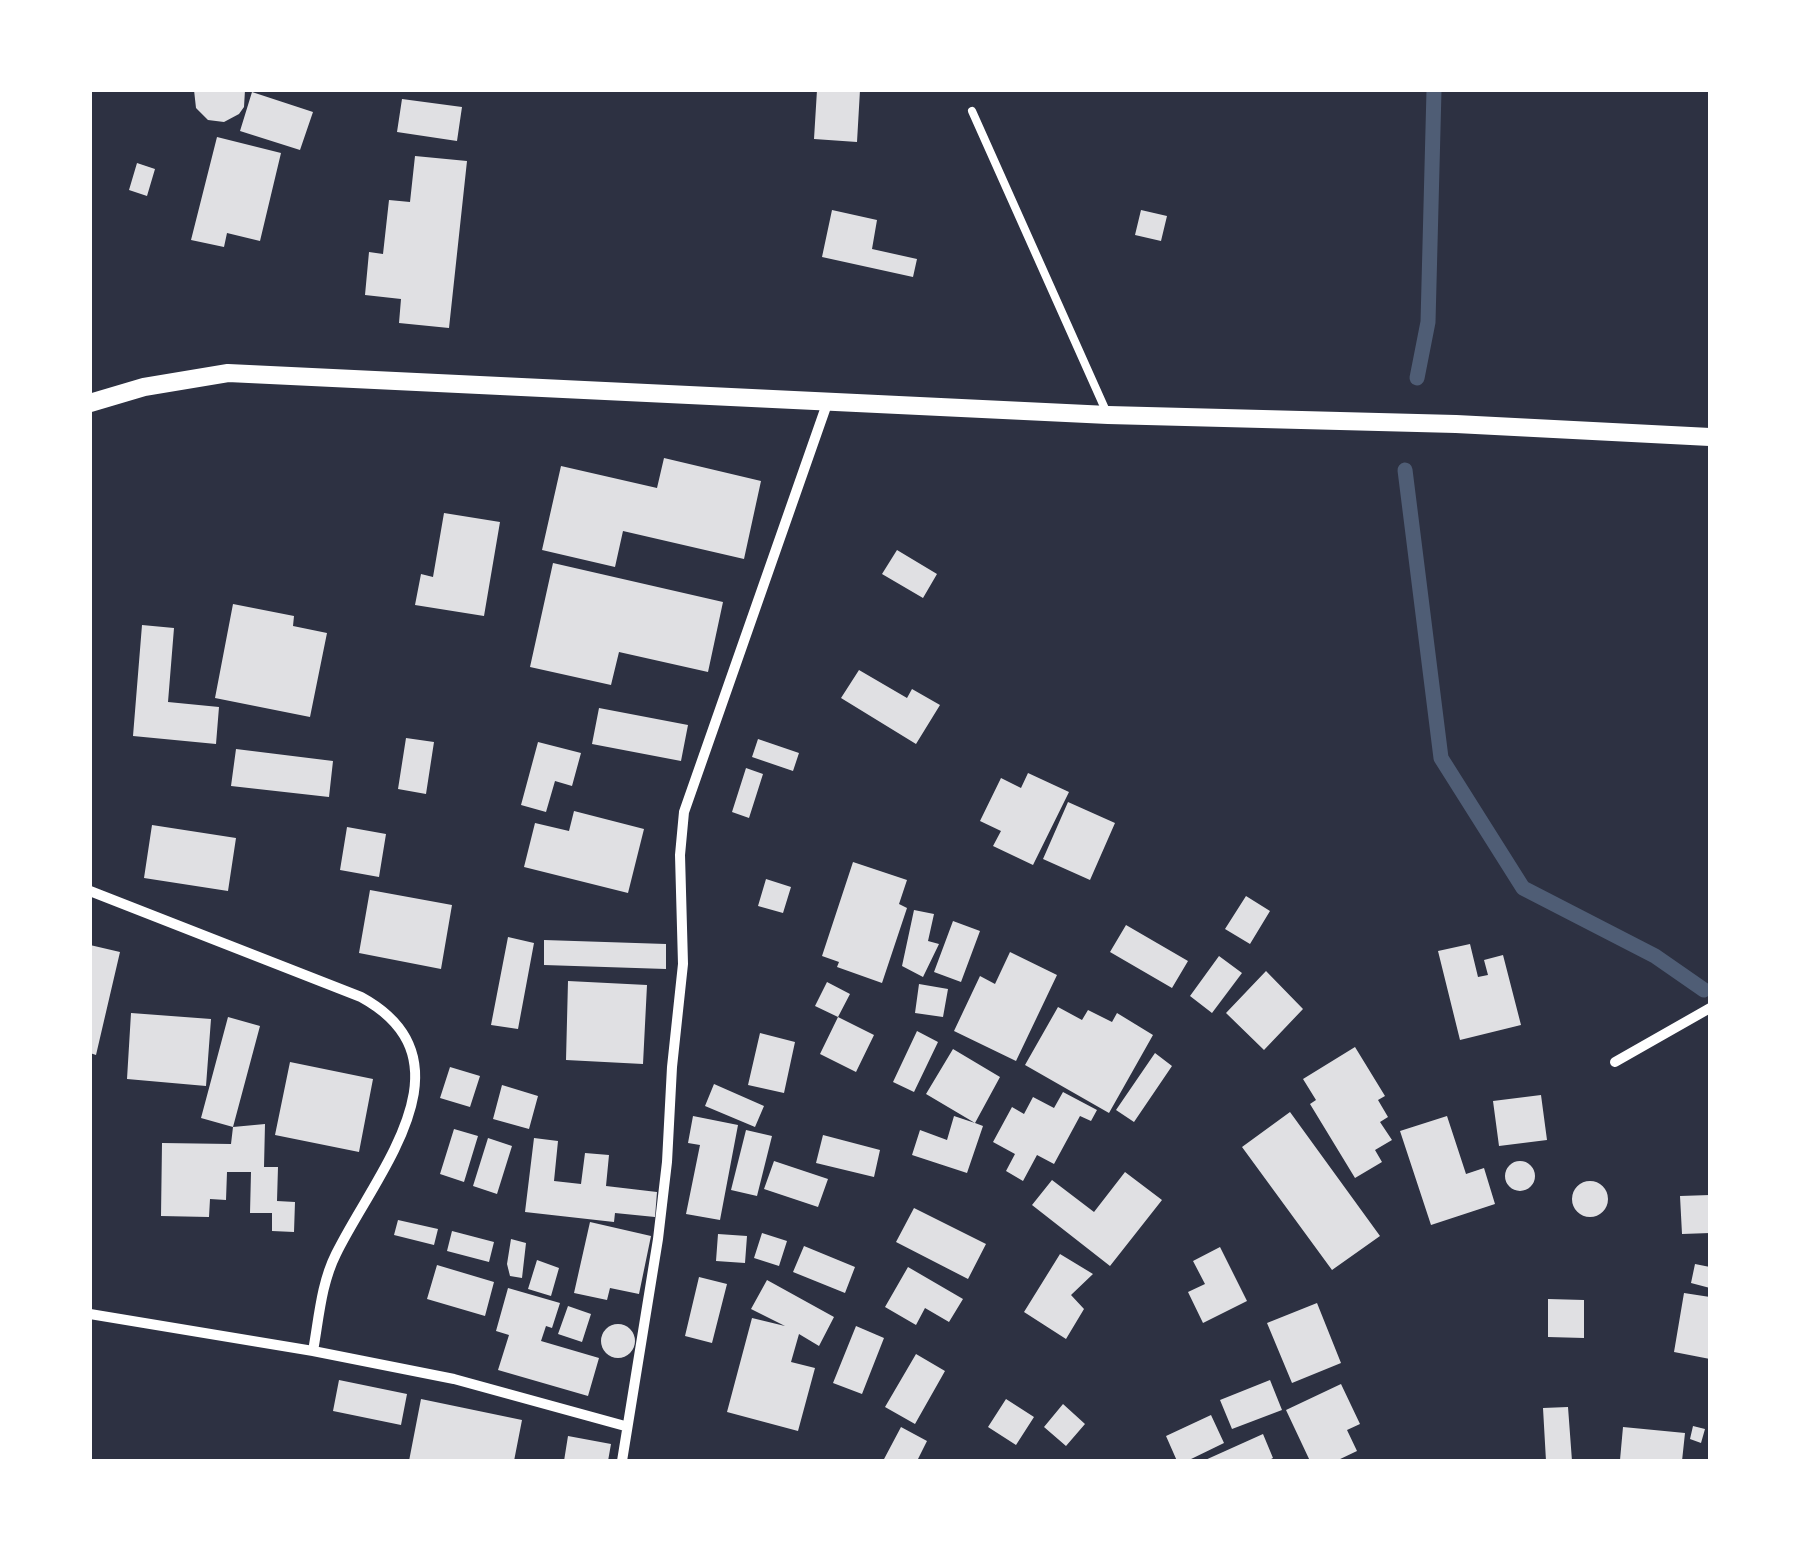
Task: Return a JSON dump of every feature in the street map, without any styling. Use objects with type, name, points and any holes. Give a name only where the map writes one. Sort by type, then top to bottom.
[{"type":"street","points":[[90,403],[144,387],[228,373],[1108,415],[1456,424],[1710,436]]},
{"type":"street","points":[[622,1461],[667,1162],[682,964],[680,855],[684,812],[828,401]]},
{"type":"street","points":[[90,890],[360,997],[380,1008],[409,1042],[416,1060],[416,1090],[394,1150],[334,1256],[324,1287],[314,1351]]},
{"type":"street","points":[[1615,1062],[1710,1008]]},
{"type":"street","points":[[90,1314],[454,1378],[625,1426]]},
{"type":"lane","points":[[972,112],[1108,415]]},
{"type":"building","points":[[194,90],[245,90],[244,107],[224,122],[208,120],[196,108]]},
{"type":"building","points":[[817,90],[860,90],[857,142],[814,139]]},
{"type":"building","points":[[252,92],[313,112],[300,150],[240,131]]},
{"type":"building","points":[[402,99],[462,107],[457,141],[397,132]]},
{"type":"building","points":[[217,137],[281,153],[260,241],[227,233],[224,247],[191,240]]},
{"type":"building","points":[[415,156],[467,161],[449,328],[399,323],[401,299],[365,295],[369,252],[383,254],[389,200],[410,202]]},
{"type":"building","points":[[137,163],[155,169],[147,196],[129,190]]},
{"type":"building","points":[[832,210],[877,220],[872,249],[917,259],[913,277],[822,257]]},
{"type":"building","points":[[1141,210],[1167,216],[1161,241],[1135,235]]},
{"type":"building","points":[[664,458],[761,481],[744,559],[623,531],[615,567],[542,550],[561,466],[657,488]]},
{"type":"building","points":[[444,513],[500,522],[484,616],[415,605],[421,574],[433,577]]},
{"type":"building","points":[[897,550],[937,574],[923,598],[882,574]]},
{"type":"building","points":[[553,563],[723,602],[708,672],[619,652],[611,685],[530,667]]},
{"type":"building","points":[[233,604],[294,616],[293,626],[327,633],[310,717],[215,698]]},
{"type":"building","points":[[142,625],[174,628],[168,702],[219,707],[216,744],[133,736]]},
{"type":"building","points":[[859,670],[907,698],[912,689],[940,705],[916,744],[841,698]]},
{"type":"building","points":[[599,708],[688,725],[681,761],[592,744]]},
{"type":"building","points":[[406,738],[434,742],[426,794],[398,789]]},
{"type":"building","points":[[758,739],[799,753],[793,771],[752,757]]},
{"type":"building","points":[[538,742],[581,753],[572,786],[555,781],[546,812],[521,805]]},
{"type":"building","points":[[236,749],[333,761],[329,797],[231,786]]},
{"type":"building","points":[[746,768],[763,774],[749,818],[732,812]]},
{"type":"building","points":[[1028,773],[1069,792],[1033,865],[993,846],[1001,831],[980,821],[1001,778],[1021,788]]},
{"type":"building","points":[[1068,802],[1115,823],[1090,880],[1043,859]]},
{"type":"building","points":[[574,811],[644,829],[628,893],[524,867],[535,823],[569,831]]},
{"type":"building","points":[[152,825],[236,838],[228,891],[144,878]]},
{"type":"building","points":[[347,827],[386,834],[379,877],[340,870]]},
{"type":"building","points":[[853,862],[907,880],[899,904],[907,908],[882,983],[837,967],[839,962],[822,956]]},
{"type":"building","points":[[766,879],[791,887],[783,913],[758,906]]},
{"type":"building","points":[[370,890],[452,905],[441,969],[359,953]]},
{"type":"building","points":[[1246,896],[1270,911],[1250,944],[1225,929]]},
{"type":"building","points":[[914,910],[934,914],[928,941],[939,944],[923,977],[902,966]]},
{"type":"building","points":[[953,921],[980,931],[961,982],[934,972]]},
{"type":"building","points":[[1126,925],[1188,961],[1172,988],[1110,952]]},
{"type":"building","points":[[508,937],[534,943],[518,1029],[491,1025]]},
{"type":"building","points":[[544,940],[666,944],[666,969],[544,965]]},
{"type":"building","points":[[1470,944],[1478,977],[1488,975],[1484,960],[1503,955],[1521,1025],[1460,1040],[1438,951]]},
{"type":"building","points":[[90,945],[120,952],[96,1055],[90,1053]]},
{"type":"building","points":[[1010,952],[1057,975],[1016,1061],[954,1031],[980,976],[995,984]]},
{"type":"building","points":[[1219,956],[1242,973],[1212,1013],[1190,996]]},
{"type":"building","points":[[1266,971],[1303,1009],[1264,1050],[1226,1013]]},
{"type":"building","points":[[568,981],[647,985],[643,1064],[566,1060]]},
{"type":"building","points":[[827,982],[850,994],[838,1017],[815,1006]]},
{"type":"building","points":[[919,984],[948,989],[943,1017],[915,1013]]},
{"type":"building","points":[[1058,1007],[1082,1020],[1088,1010],[1112,1022],[1117,1013],[1153,1035],[1109,1113],[1025,1065]]},
{"type":"building","points":[[131,1013],[211,1019],[206,1086],[127,1079]]},
{"type":"building","points":[[228,1017],[260,1026],[233,1127],[201,1118]]},
{"type":"building","points":[[838,1017],[874,1035],[856,1072],[820,1054]]},
{"type":"building","points":[[917,1031],[938,1042],[914,1092],[893,1082]]},
{"type":"building","points":[[760,1033],[795,1042],[784,1093],[748,1085]]},
{"type":"building","points":[[1355,1047],[1385,1096],[1378,1100],[1388,1117],[1380,1122],[1392,1140],[1375,1150],[1382,1162],[1355,1178],[1310,1104],[1316,1100],[1303,1079]]},
{"type":"building","points":[[953,1049],[1000,1077],[975,1123],[926,1094]]},
{"type":"building","points":[[1155,1053],[1172,1066],[1134,1122],[1116,1110]]},
{"type":"building","points":[[290,1062],[373,1079],[359,1152],[275,1135]]},
{"type":"building","points":[[450,1067],[480,1076],[470,1107],[440,1098]]},
{"type":"building","points":[[714,1084],[764,1106],[755,1127],[705,1106]]},
{"type":"building","points":[[502,1085],[538,1096],[529,1129],[493,1119]]},
{"type":"building","points":[[1063,1092],[1097,1110],[1091,1121],[1080,1116],[1054,1164],[1037,1155],[1023,1181],[1006,1171],[1015,1154],[993,1142],[1012,1107],[1024,1114],[1033,1097],[1054,1108]]},
{"type":"building","points":[[1541,1095],[1547,1140],[1499,1146],[1493,1101]]},
{"type":"building","points":[[1290,1112],[1380,1236],[1332,1270],[1242,1147]]},
{"type":"building","points":[[693,1116],[738,1125],[720,1220],[686,1214],[700,1145],[688,1143]]},
{"type":"building","points":[[954,1116],[983,1126],[967,1173],[912,1155],[920,1130],[947,1140]]},
{"type":"building","points":[[1447,1116],[1466,1174],[1484,1168],[1495,1204],[1431,1225],[1400,1131]]},
{"type":"building","points":[[265,1124],[264,1167],[278,1167],[277,1201],[295,1202],[294,1232],[272,1231],[272,1213],[250,1213],[251,1172],[227,1172],[226,1200],[210,1199],[209,1217],[161,1216],[162,1143],[231,1144],[233,1127]]},
{"type":"building","points":[[454,1129],[478,1136],[464,1182],[440,1174]]},
{"type":"building","points":[[746,1130],[772,1136],[757,1196],[731,1190]]},
{"type":"building","points":[[823,1135],[880,1150],[874,1177],[816,1163]]},
{"type":"building","points":[[488,1138],[512,1146],[497,1194],[473,1186]]},
{"type":"building","points":[[534,1138],[558,1141],[554,1181],[581,1184],[585,1153],[609,1155],[606,1186],[657,1192],[655,1217],[615,1213],[614,1222],[525,1212]]},
{"type":"building","points":[[774,1161],[828,1179],[818,1207],[764,1189]]},
{"type":"building","points":[[1520,1161],[1531,1165],[1535,1176],[1531,1187],[1520,1191],[1509,1187],[1505,1176],[1509,1165]]},
{"type":"building","points":[[1125,1172],[1162,1200],[1110,1266],[1032,1205],[1052,1180],[1094,1212]]},
{"type":"building","points":[[1590,1181],[1603,1186],[1608,1199],[1603,1212],[1590,1217],[1577,1212],[1572,1199],[1577,1186]]},
{"type":"building","points":[[1710,1195],[1710,1233],[1682,1234],[1680,1196]]},
{"type":"building","points":[[914,1208],[986,1244],[968,1279],[896,1242]]},
{"type":"building","points":[[398,1220],[438,1229],[434,1245],[394,1235]]},
{"type":"building","points":[[590,1222],[651,1236],[639,1294],[610,1288],[607,1300],[574,1293]]},
{"type":"building","points":[[452,1231],[494,1242],[489,1262],[447,1251]]},
{"type":"building","points":[[762,1233],[787,1241],[779,1266],[754,1258]]},
{"type":"building","points":[[718,1234],[747,1236],[745,1263],[716,1261]]},
{"type":"building","points":[[511,1239],[526,1243],[522,1278],[510,1276],[507,1264]]},
{"type":"building","points":[[804,1246],[855,1267],[845,1293],[793,1272]]},
{"type":"building","points":[[1220,1247],[1247,1301],[1203,1323],[1188,1292],[1205,1284],[1193,1261]]},
{"type":"building","points":[[1060,1254],[1093,1274],[1071,1295],[1084,1309],[1066,1339],[1024,1312]]},
{"type":"building","points":[[537,1260],[559,1268],[551,1296],[528,1289]]},
{"type":"building","points":[[1695,1264],[1710,1267],[1710,1288],[1691,1283]]},
{"type":"building","points":[[437,1265],[494,1282],[485,1316],[427,1299]]},
{"type":"building","points":[[908,1267],[963,1299],[949,1322],[925,1308],[916,1325],[885,1307]]},
{"type":"building","points":[[699,1277],[727,1284],[712,1343],[685,1336]]},
{"type":"building","points":[[767,1280],[834,1317],[819,1346],[799,1334],[791,1362],[815,1368],[798,1431],[727,1412],[752,1318],[785,1326],[751,1309]]},
{"type":"building","points":[[508,1288],[560,1303],[552,1328],[546,1326],[541,1341],[599,1358],[588,1396],[498,1370],[509,1335],[496,1331]]},
{"type":"building","points":[[1684,1293],[1710,1297],[1710,1359],[1674,1352]]},
{"type":"building","points":[[1548,1299],[1584,1300],[1584,1338],[1548,1337]]},
{"type":"building","points":[[1317,1303],[1341,1363],[1292,1383],[1267,1323]]},
{"type":"building","points":[[568,1306],[591,1314],[582,1342],[558,1334]]},
{"type":"building","points":[[618,1324],[630,1329],[635,1341],[630,1353],[618,1358],[606,1353],[601,1341],[606,1329]]},
{"type":"building","points":[[856,1326],[884,1338],[862,1394],[833,1383]]},
{"type":"building","points":[[916,1354],[945,1371],[915,1424],[885,1407]]},
{"type":"building","points":[[339,1380],[407,1394],[401,1425],[333,1411]]},
{"type":"building","points":[[1270,1380],[1282,1410],[1232,1429],[1220,1400]]},
{"type":"building","points":[[1341,1384],[1360,1424],[1347,1430],[1357,1451],[1336,1461],[1310,1461],[1286,1410]]},
{"type":"building","points":[[421,1399],[522,1420],[514,1461],[409,1461]]},
{"type":"building","points":[[1006,1399],[1034,1417],[1016,1445],[988,1427]]},
{"type":"building","points":[[1063,1404],[1085,1424],[1066,1446],[1044,1427]]},
{"type":"building","points":[[1568,1407],[1572,1461],[1546,1461],[1543,1408]]},
{"type":"building","points":[[1211,1415],[1224,1443],[1187,1461],[1177,1461],[1166,1436]]},
{"type":"building","points":[[1693,1426],[1705,1429],[1701,1443],[1690,1439]]},
{"type":"building","points":[[901,1427],[927,1441],[917,1461],[883,1461]]},
{"type":"building","points":[[1623,1427],[1685,1433],[1682,1461],[1620,1460]]},
{"type":"building","points":[[1263,1434],[1273,1458],[1267,1461],[1203,1461]]},
{"type":"building","points":[[568,1436],[611,1444],[608,1461],[564,1461]]},
{"type":"waterway","points":[[1417,378],[1428,322],[1434,90]]},
{"type":"waterway","points":[[1405,470],[1441,758],[1523,888],[1655,956],[1704,990]]}]
